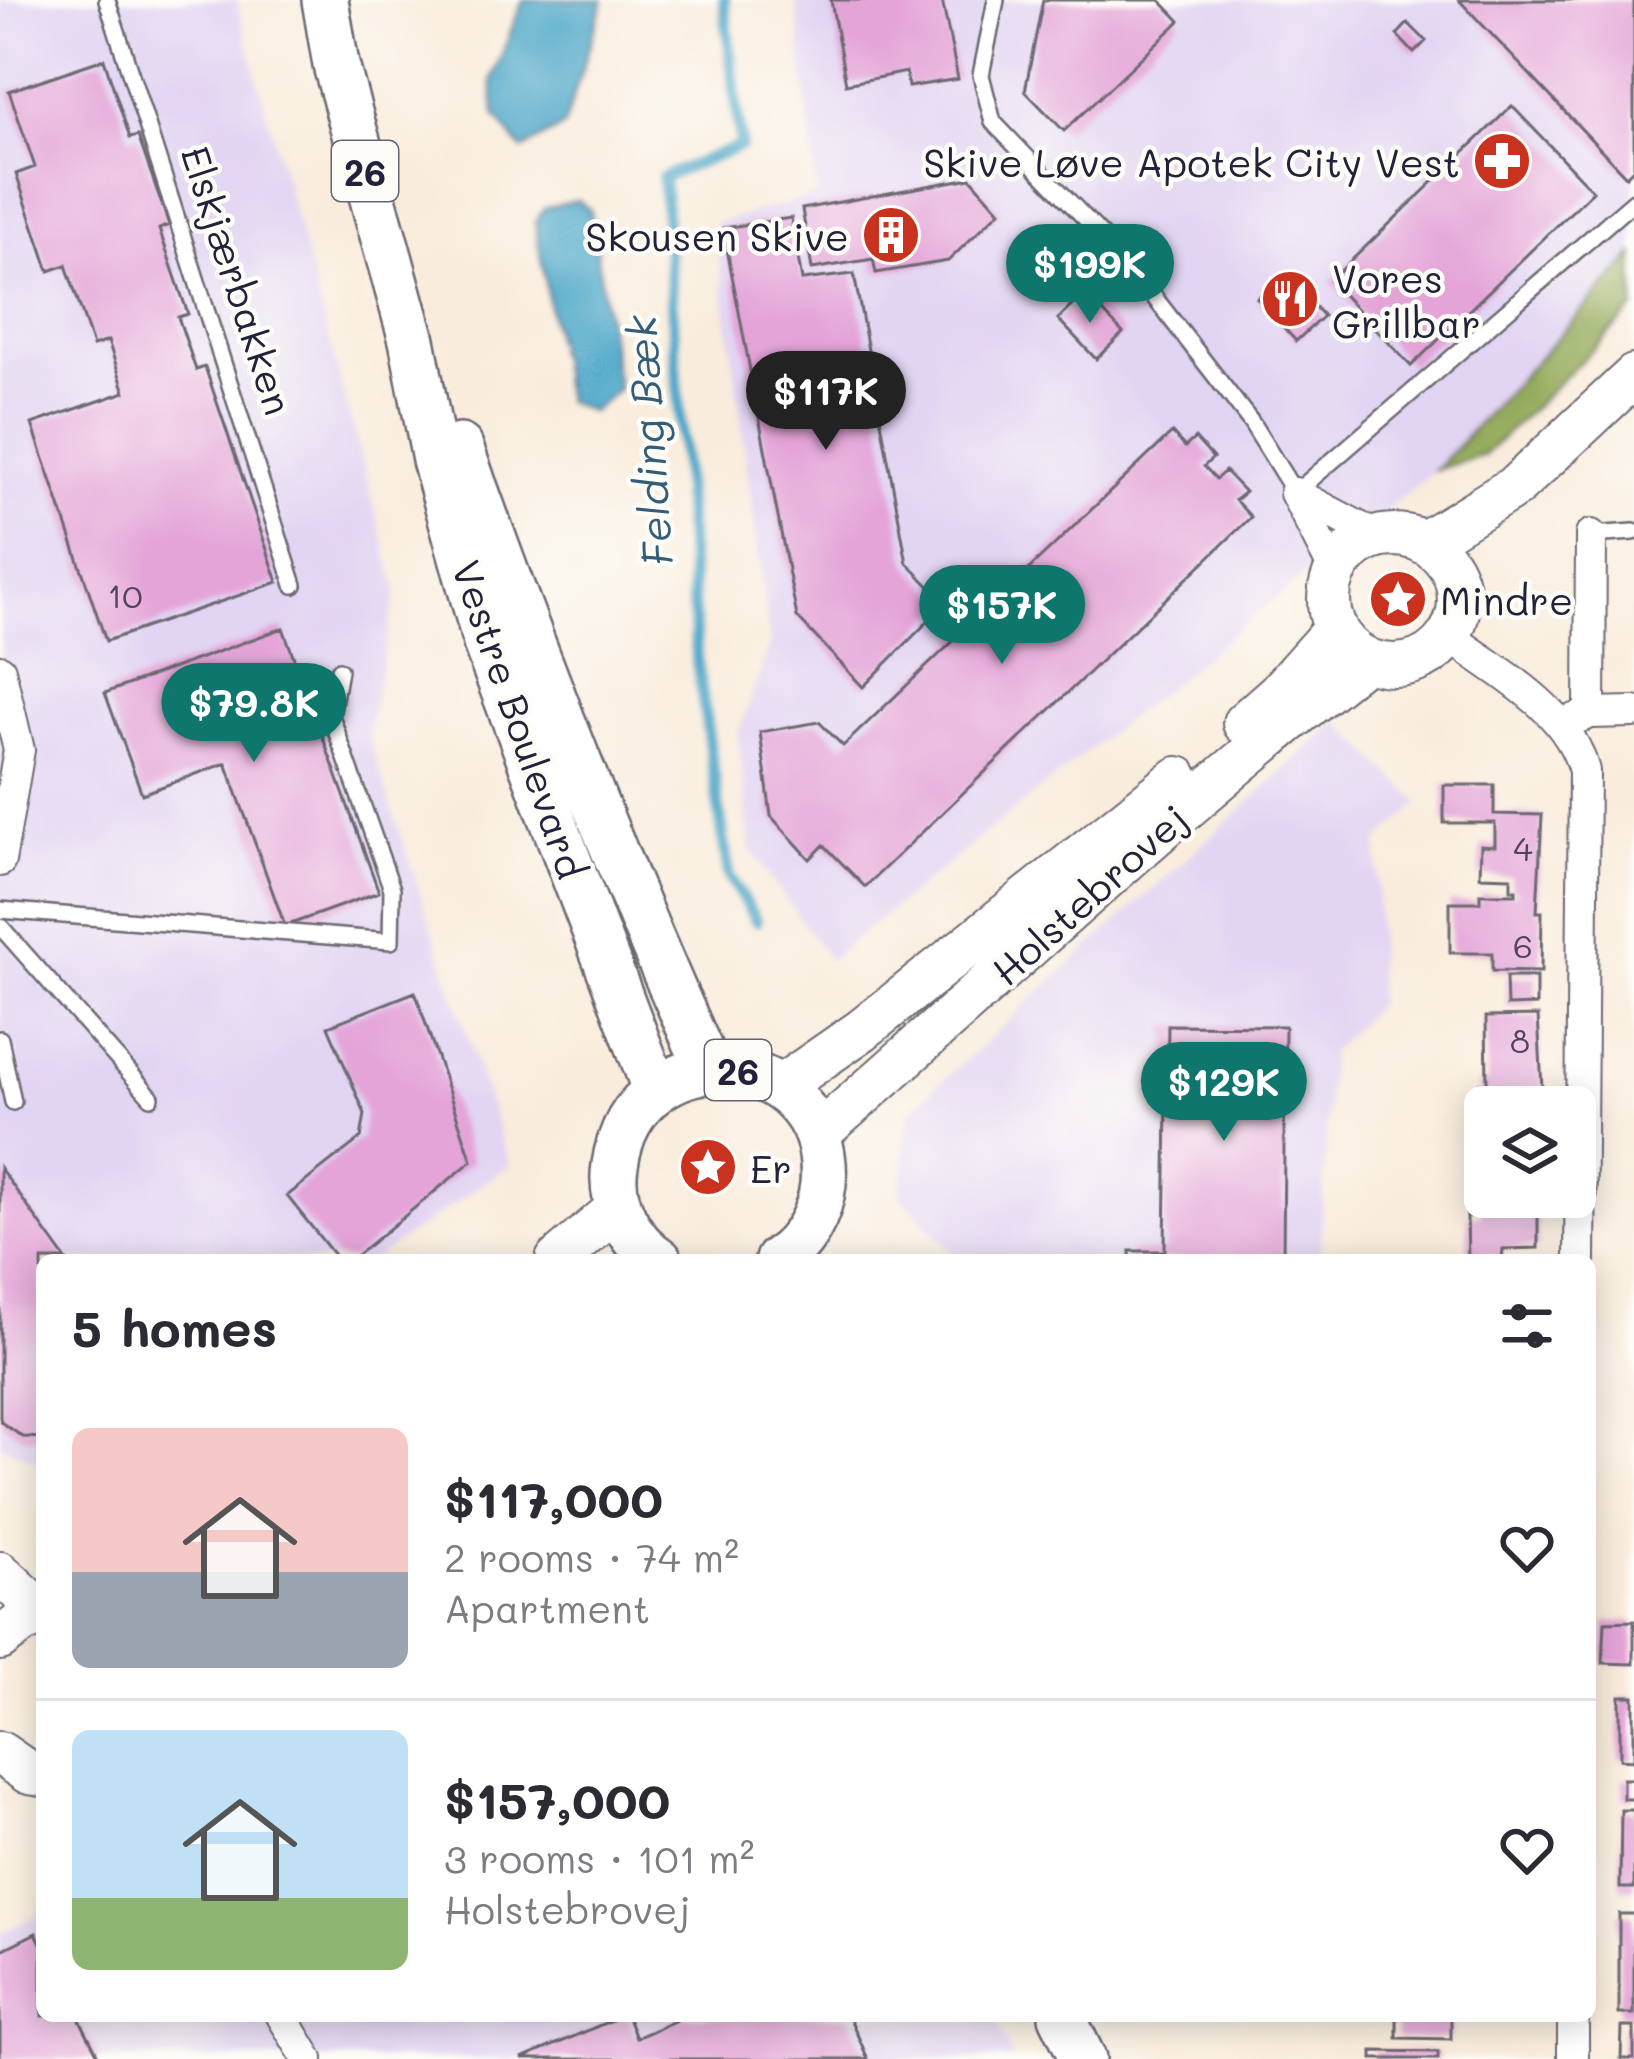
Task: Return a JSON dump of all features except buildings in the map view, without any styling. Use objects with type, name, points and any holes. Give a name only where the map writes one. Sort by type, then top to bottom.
[{"type":"main road","name":"Vestre Boulevard","points":[[325,0],[336,65],[412,340],[435,460],[487,646],[655,1089]]},
{"type":"main road","name":"Vestre Boulevard","points":[[412,340],[459,445],[526,633],[600,818],[708,1069]]},
{"type":"main road","name":"26","points":[[619,1208],[613,1175],[618,1143],[632,1113],[655,1089],[680,1075],[708,1069],[758,1075],[802,1108],[817,1135],[824,1167],[821,1199],[808,1230],[787,1254]]},
{"type":"main road","points":[[619,1208],[649,1254]]},
{"type":"street","points":[[1425,542],[1516,486],[1634,376]]},
{"type":"street","points":[[1456,578],[1516,486]]},
{"type":"street","points":[[1295,493],[1378,537]]},
{"type":"street","points":[[1295,493],[1335,572]]},
{"type":"street","points":[[1394,535],[1425,542],[1449,563],[1456,578],[1457,621],[1430,656],[1386,666],[1366,660],[1335,629],[1329,591],[1335,572],[1360,544],[1378,537],[1394,535]]},
{"type":"street","points":[[1580,1254],[1584,770],[1577,718],[1591,535]]},
{"type":"street","name":"Holstebrovej","points":[[780,1088],[862,1030],[1217,746],[1278,693],[1335,629]]},
{"type":"street","points":[[1449,636],[1577,718],[1634,712]]},
{"type":"street","name":"Holstebrovej","points":[[817,1135],[1132,854],[1295,714],[1366,660]]},
{"type":"street","points":[[0,670],[19,750],[0,861]]},
{"type":"street","points":[[564,1254],[619,1208]]},
{"type":"street","points":[[0,1574],[36,1608]]},
{"type":"street","points":[[0,1639],[36,1617]]},
{"type":"street","points":[[286,2022],[308,2059]]},
{"type":"street","points":[[1573,2022],[1573,2059]]},
{"type":"lane","name":"Elskjærbakken","points":[[107,0],[294,584]]},
{"type":"lane","points":[[996,0],[981,75],[993,122],[1127,262],[1251,422],[1295,493],[1634,200]]},
{"type":"lane","points":[[1591,535],[1634,532]]},
{"type":"lane","points":[[0,910],[392,941],[392,889],[331,716],[339,670]]},
{"type":"lane","points":[[0,926],[151,1097]]},
{"type":"lane","points":[[0,1039],[13,1102]]},
{"type":"shaded area","points":[[0,0],[236,0],[397,590],[367,733],[510,1165],[381,1254],[36,1254],[36,1461],[0,1445]]},
{"type":"shaded area","points":[[796,0],[1634,0],[1634,255],[1435,470],[829,960],[750,849],[738,734],[770,644],[715,223],[817,196]]},
{"type":"shaded area","points":[[1338,721],[1420,803],[1378,841],[1377,1004],[1330,1052],[1320,1254],[954,1254],[900,1195],[909,1111]]},
{"type":"shaded area","points":[[36,1916],[36,2022],[997,2022],[1014,2059],[0,2059],[0,1934]]},
{"type":"green space","points":[[1634,255],[1634,309],[1484,455],[1435,470]]},
{"type":"water","points":[[523,0],[604,0],[564,126],[522,150],[495,115],[492,80]]},
{"type":"water","points":[[578,200],[590,210],[618,389],[591,412],[565,401],[535,223],[544,208]]},
{"type":"waterway","name":"Felding Bæk","points":[[724,0],[741,146],[663,177],[697,661],[729,876],[756,921]]},
{"type":"place","name":"Skive Løve Apotek City Vest","points":[[1502,161]]},
{"type":"place","name":"Skousen Skive","points":[[891,235]]},
{"type":"place","name":"Vores Grillbar","points":[[1290,299]]},
{"type":"place","name":"Mindre","points":[[1398,599]]},
{"type":"place","name":"Er","points":[[708,1167]]}]
